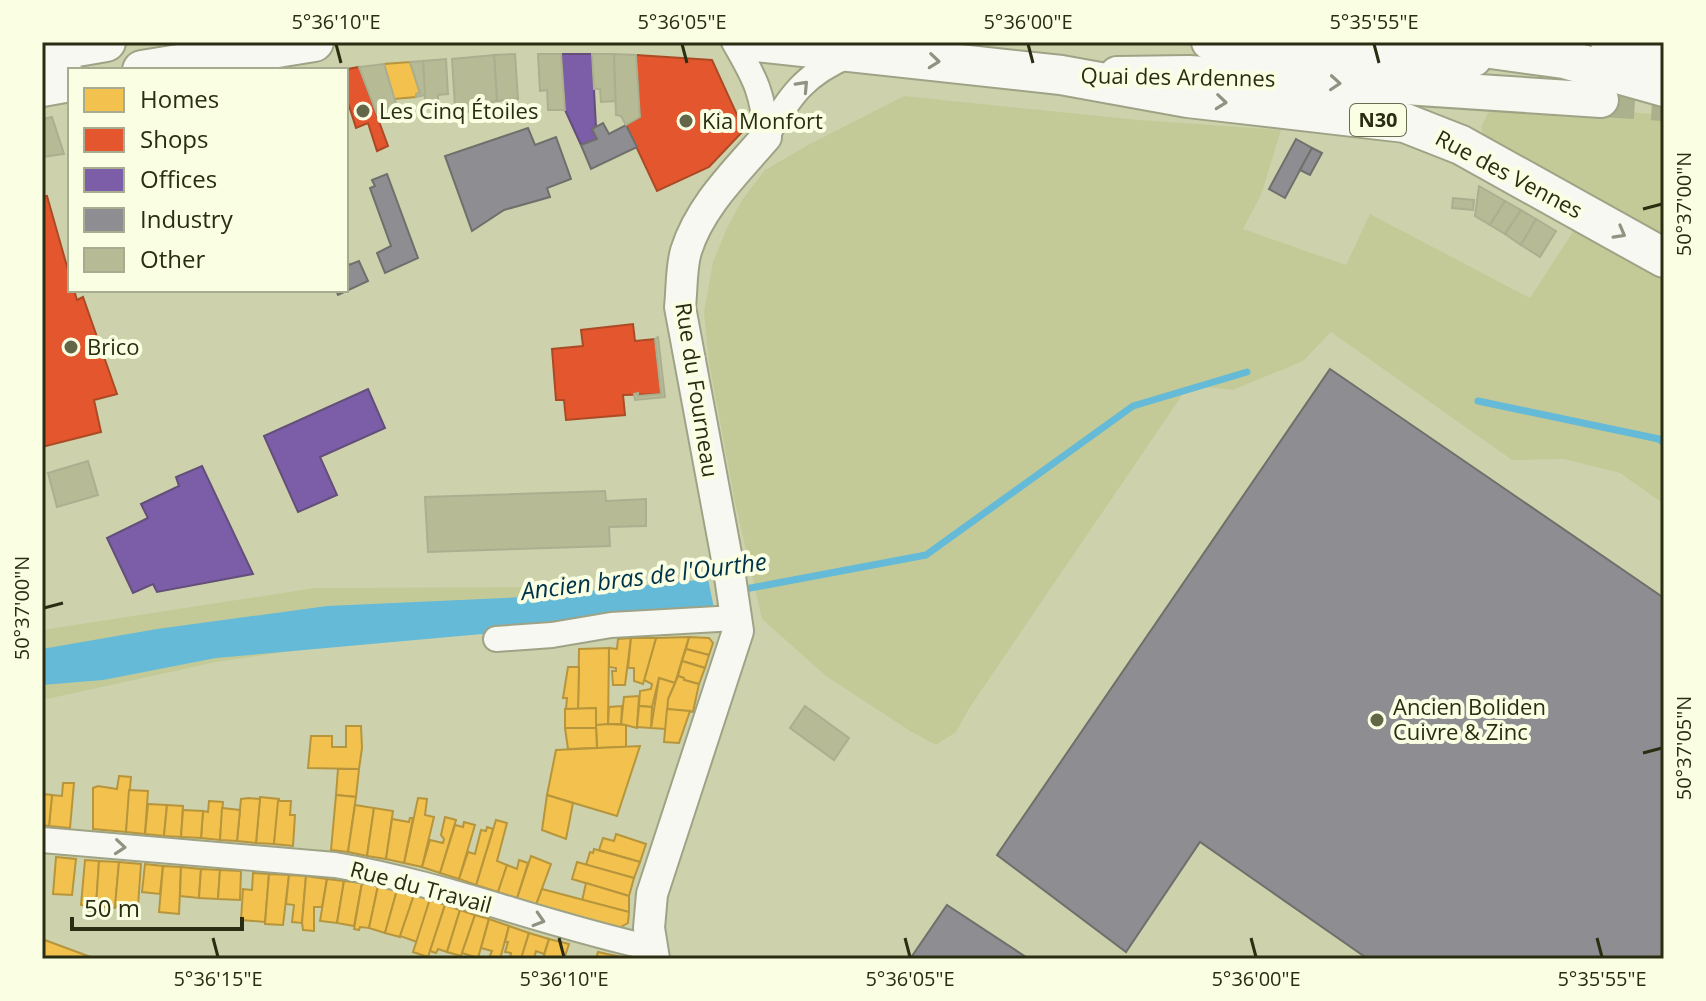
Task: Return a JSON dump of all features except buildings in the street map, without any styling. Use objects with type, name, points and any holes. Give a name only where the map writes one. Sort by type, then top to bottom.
[{"type":"main road","points":[[42,53],[106,42]]},
{"type":"main road","points":[[154,68],[314,42]]},
{"type":"main road","name":"Quai des Ardennes","points":[[756,42],[841,48],[1061,75],[1606,71],[1664,54]]},
{"type":"main road","points":[[1209,42],[1435,56],[1606,71]]},
{"type":"main road","points":[[1440,42],[1539,55],[1664,87]]},
{"type":"main road","name":"Rue des Vennes","points":[[1061,75],[1188,98],[1405,123],[1461,145],[1664,258]]},
{"type":"main road","points":[[42,87],[68,82]]},
{"type":"street","points":[[734,42],[757,82],[765,111],[766,137]]},
{"type":"street","name":"Rue du Fourneau","points":[[653,954],[649,928],[652,894],[738,631],[680,307],[686,250],[702,214],[766,137],[782,109],[805,80],[828,64],[841,48]]},
{"type":"street","points":[[496,639],[736,613]]},
{"type":"street","name":"Rue du Travail","points":[[42,840],[358,869],[443,889],[653,954]]},
{"type":"green space","points":[[904,96],[1139,120],[1281,130],[1261,195],[1243,229],[1346,265],[1370,214],[1530,298],[1591,204],[1486,145],[1481,127],[1494,101],[1664,115],[1664,504],[1620,473],[1564,459],[1512,460],[1331,332],[1303,361],[1233,390],[1189,385],[956,732],[936,745],[826,676],[762,619],[735,502],[709,362],[704,312],[713,262],[726,230],[742,200],[765,170]]},
{"type":"green space","points":[[539,587],[544,621],[339,644],[216,662],[42,700],[42,630],[315,588]]},
{"type":"water","points":[[708,579],[715,613],[216,658],[103,680],[42,685],[42,649],[157,629],[327,606],[526,597]]},
{"type":"waterway","name":"Ancien bras de l'Ourthe","points":[[740,590],[926,555],[1133,406],[1247,372]]},
{"type":"waterway","points":[[1478,401],[1659,439],[1664,443]]},
{"type":"tunnel","points":[[1601,100],[1664,104]]},
{"type":"place","name":"Les Cinq Étoiles","points":[[363,111]]},
{"type":"place","name":"Kia Monfort","points":[[686,121]]},
{"type":"place","name":"Brico","points":[[71,347]]},
{"type":"place","name":"Ancien Boliden Cuivre & Zinc","points":[[1377,720]]}]
